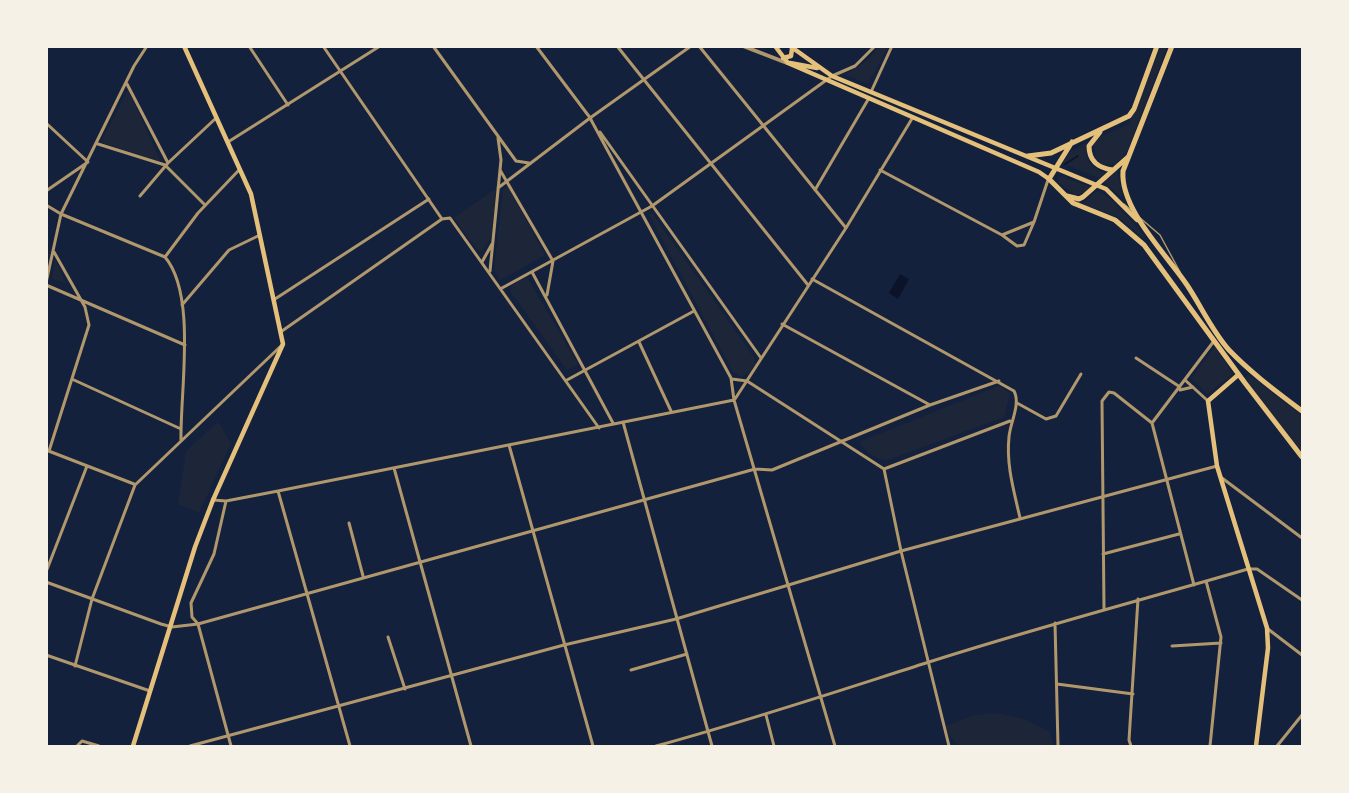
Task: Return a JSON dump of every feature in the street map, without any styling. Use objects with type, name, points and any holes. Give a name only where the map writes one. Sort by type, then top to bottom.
[{"type":"main road","points":[[133,747],[152,692],[195,547],[213,500],[283,344],[262,234],[251,194],[215,119],[184,46]]},
{"type":"main road","points":[[775,46],[788,63],[825,81],[913,117],[1049,179],[1065,196],[1082,208],[1115,220],[1136,236],[1238,375],[1302,457]]},
{"type":"main road","points":[[1028,156],[1044,155],[1122,121],[1134,109],[1157,46]]},
{"type":"main road","points":[[1150,236],[1137,215],[1124,184],[1124,171],[1172,46]]},
{"type":"main road","points":[[783,57],[791,56],[791,48]]},
{"type":"main road","points":[[791,48],[832,76],[1097,185],[1124,204],[1186,284],[1221,340],[1246,367],[1302,411]]},
{"type":"main road","points":[[788,63],[819,68]]},
{"type":"main road","points":[[1101,131],[1089,146],[1091,158],[1100,167],[1114,170]]},
{"type":"main road","points":[[1049,179],[1054,167],[1072,142]]},
{"type":"main road","points":[[1065,196],[1079,199],[1129,156]]},
{"type":"main road","points":[[1246,367],[1208,401],[1217,466],[1267,628],[1268,648],[1256,747]]},
{"type":"street","points":[[147,46],[61,214],[46,284],[185,345]]},
{"type":"street","points":[[249,46],[288,105]]},
{"type":"street","points":[[322,46],[442,219]]},
{"type":"street","points":[[227,143],[380,46]]},
{"type":"street","points":[[434,46],[516,161],[530,163]]},
{"type":"street","points":[[536,46],[761,358]]},
{"type":"street","points":[[617,46],[808,285]]},
{"type":"street","points":[[498,188],[590,118],[644,82],[691,46]]},
{"type":"street","points":[[699,46],[761,126],[846,228]]},
{"type":"street","points":[[743,46],[788,63]]},
{"type":"street","points":[[502,288],[652,206],[832,76],[855,66],[875,46]]},
{"type":"street","points":[[815,190],[868,99],[892,46]]},
{"type":"street","points":[[127,84],[166,164],[205,205]]},
{"type":"street","points":[[213,500],[226,501],[734,400],[846,228],[913,117]]},
{"type":"street","points":[[590,118],[731,378],[734,400],[835,747]]},
{"type":"street","points":[[140,196],[166,164],[215,119]]},
{"type":"street","points":[[46,123],[88,162]]},
{"type":"street","points":[[490,272],[500,170],[498,136]]},
{"type":"street","points":[[98,144],[166,164]]},
{"type":"street","points":[[46,191],[88,162]]},
{"type":"street","points":[[165,257],[205,205],[240,169]]},
{"type":"street","points":[[500,170],[508,180],[553,261],[546,297]]},
{"type":"street","points":[[880,170],[1002,234],[1020,247],[1034,222],[1049,179]]},
{"type":"street","points":[[275,300],[429,199]]},
{"type":"street","points":[[46,205],[61,214],[165,257],[176,275],[182,305],[185,345],[181,440]]},
{"type":"street","points":[[282,331],[442,219],[450,218],[502,288],[599,428]]},
{"type":"street","points":[[1002,234],[1034,222]]},
{"type":"street","points":[[182,305],[229,250],[262,234]]},
{"type":"street","points":[[483,262],[494,239]]},
{"type":"street","points":[[54,252],[81,299],[89,325],[73,380],[48,451],[135,484]]},
{"type":"street","points":[[532,272],[613,423]]},
{"type":"street","points":[[812,279],[1014,391],[1017,403],[1010,420],[1007,459],[1020,518]]},
{"type":"street","points":[[567,381],[694,311]]},
{"type":"street","points":[[782,324],[930,405]]},
{"type":"street","points":[[1152,423],[1214,341]]},
{"type":"street","points":[[639,342],[671,411]]},
{"type":"street","points":[[75,666],[92,599],[135,484],[283,344]]},
{"type":"street","points":[[1136,358],[1179,389],[1193,387]]},
{"type":"street","points":[[1017,403],[1046,418],[1056,416],[1082,374]]},
{"type":"street","points":[[731,378],[747,381],[884,469],[901,551],[949,747]]},
{"type":"street","points":[[73,380],[181,429]]},
{"type":"street","points":[[1185,380],[1208,401]]},
{"type":"street","points":[[46,582],[172,627],[198,624],[305,592],[532,532],[755,469],[772,470],[930,405],[999,381]]},
{"type":"street","points":[[1104,609],[1102,401],[1109,392],[1114,393],[1152,423],[1194,585]]},
{"type":"street","points":[[884,469],[1010,420]]},
{"type":"street","points":[[623,422],[712,747]]},
{"type":"street","points":[[509,445],[593,747]]},
{"type":"street","points":[[46,572],[87,466]]},
{"type":"street","points":[[190,747],[564,645],[676,619],[901,551],[1217,466]]},
{"type":"street","points":[[394,468],[471,747]]},
{"type":"street","points":[[1221,478],[1302,538]]},
{"type":"street","points":[[278,491],[350,747]]},
{"type":"street","points":[[226,501],[214,554],[191,603],[192,617],[198,624],[231,747]]},
{"type":"street","points":[[349,523],[363,576]]},
{"type":"street","points":[[1103,554],[1179,534]]},
{"type":"street","points":[[656,747],[822,698],[1055,623],[1248,569],[1257,569],[1302,600]]},
{"type":"street","points":[[1206,581],[1220,628],[1221,643],[1210,747]]},
{"type":"street","points":[[1131,747],[1129,740],[1138,599]]},
{"type":"street","points":[[1055,623],[1058,747]]},
{"type":"street","points":[[1267,628],[1302,655]]},
{"type":"street","points":[[388,637],[405,689]]},
{"type":"street","points":[[1172,646],[1221,643]]},
{"type":"street","points":[[630,670],[687,654]]},
{"type":"street","points":[[46,655],[152,692]]},
{"type":"street","points":[[1057,684],[1133,694]]},
{"type":"street","points":[[766,715],[774,747]]},
{"type":"street","points":[[1277,747],[1302,715]]},
{"type":"street","points":[[77,747],[80,742],[99,747]]},
{"type":"lane","points":[[1124,204],[1160,235],[1186,284]]},
{"type":"shaded area","points":[[878,47],[888,47],[868,84],[845,75],[868,60]]},
{"type":"shaded area","points":[[1161,47],[1167,47],[1127,152],[1116,164],[1102,164],[1095,158],[1094,144],[1100,137],[1130,123]]},
{"type":"shaded area","points":[[128,90],[161,162],[101,142]]},
{"type":"shaded area","points":[[1087,142],[1086,153],[1089,162],[1095,169],[1105,173],[1099,178],[1060,162],[1070,152]]},
{"type":"shaded area","points":[[1117,170],[1122,195],[1120,196],[1104,183]]},
{"type":"shaded area","points":[[1061,176],[1091,187],[1082,194],[1075,195],[1059,183],[1058,178]]},
{"type":"shaded area","points":[[508,187],[545,255],[500,280],[494,270],[503,189]]},
{"type":"shaded area","points":[[494,190],[496,191],[492,237],[482,251],[477,250],[454,218]]},
{"type":"shaded area","points":[[1098,191],[1111,199],[1145,236],[1143,238],[1118,217],[1082,204]]},
{"type":"shaded area","points":[[652,213],[754,357],[755,364],[749,373],[741,377],[733,372],[649,215]]},
{"type":"shaded area","points":[[55,259],[66,283],[52,279]]},
{"type":"shaded area","points":[[900,274],[909,279],[898,299],[889,293]]},
{"type":"shaded area","points":[[527,277],[578,364],[567,370],[510,291],[512,285]]},
{"type":"shaded area","points":[[1215,347],[1233,374],[1207,394],[1191,378]]},
{"type":"shaded area","points":[[1248,374],[1302,416],[1302,456],[1244,379]]},
{"type":"shaded area","points":[[999,386],[1010,393],[1004,417],[888,460],[871,454],[859,442]]},
{"type":"shaded area","points":[[218,422],[231,443],[199,513],[178,504],[186,451]]},
{"type":"shaded area","points":[[997,713],[1024,719],[1050,732],[1054,746],[959,746],[948,734],[946,726],[975,715]]},
{"type":"waterway","points":[[1065,164],[1078,156]]}]
